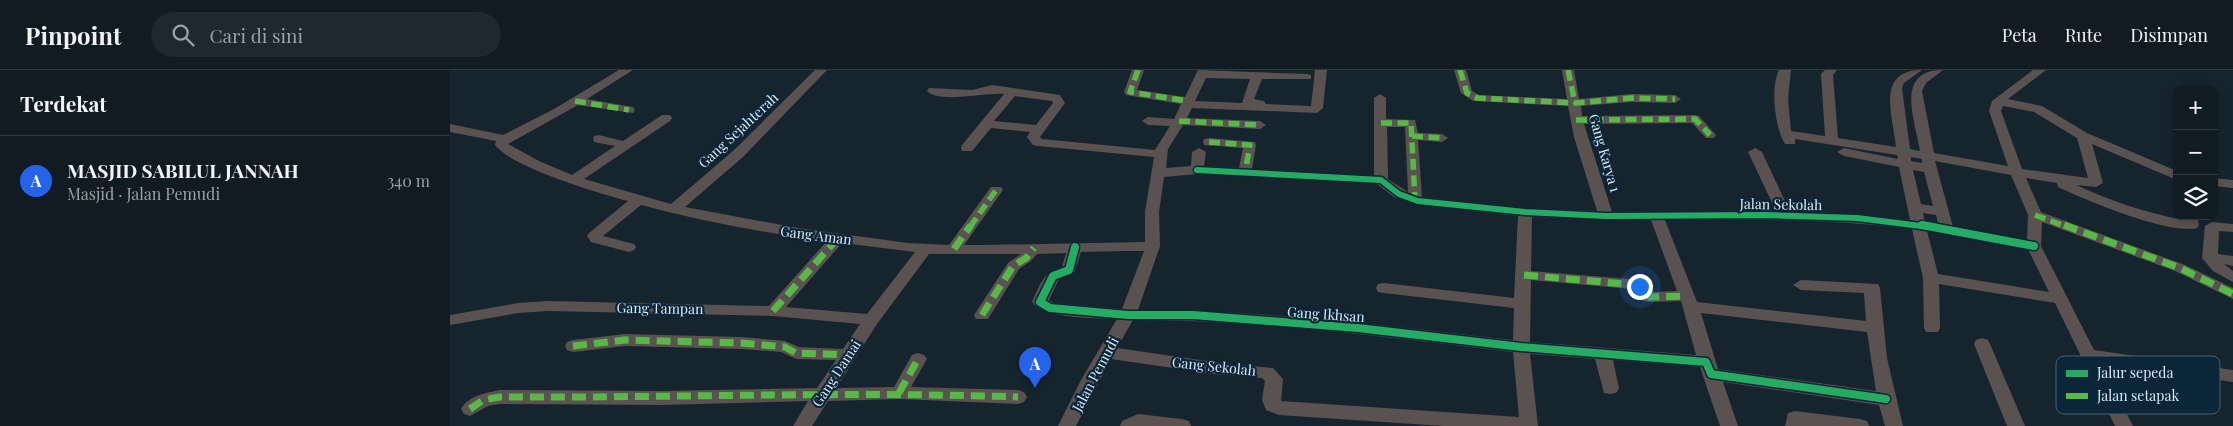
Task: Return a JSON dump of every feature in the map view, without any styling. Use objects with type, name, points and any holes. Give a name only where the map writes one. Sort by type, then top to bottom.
[{"type":"street","points":[[450,128],[505,139],[627,70]]},
{"type":"street","name":"Gang Sejahterah","points":[[673,210],[738,154],[821,70]]},
{"type":"street","points":[[1135,70],[1130,92],[1188,102],[1313,110],[1317,108],[1322,70]]},
{"type":"street","points":[[1460,70],[1467,93],[1473,97],[1575,103],[1630,98],[1676,99]]},
{"type":"street","name":"Gang Karya 1","points":[[1568,70],[1575,103],[1576,120],[1606,216]]},
{"type":"street","points":[[1786,70],[1782,91],[1785,134],[1788,139],[1796,143],[2045,178],[2090,183],[2097,182],[2083,136]]},
{"type":"street","points":[[1831,70],[1827,74],[1832,141]]},
{"type":"street","points":[[1916,70],[1900,81],[1896,88],[1905,158],[1931,278],[1932,328]]},
{"type":"street","points":[[1900,81],[1917,85],[1938,70]]},
{"type":"street","points":[[2040,70],[1998,101],[1995,112],[2016,173],[2033,210],[2180,268],[2233,294]]},
{"type":"street","points":[[1203,72],[1257,77],[1307,77]]},
{"type":"street","name":"Jalan Pemudi","points":[[1068,426],[1090,380],[1128,315],[1153,246],[1152,212],[1164,144],[1178,122],[1203,72]]},
{"type":"street","points":[[1257,77],[1247,100],[1249,103],[1304,106]]},
{"type":"street","points":[[1917,85],[1929,162],[1947,230]]},
{"type":"street","points":[[933,91],[972,94],[992,89],[1056,98],[1058,101],[1033,137],[1038,142],[1161,154]]},
{"type":"street","points":[[967,148],[1012,92]]},
{"type":"street","points":[[1158,173],[1197,170],[1381,180],[1380,98]]},
{"type":"street","points":[[575,101],[629,110]]},
{"type":"street","points":[[1998,101],[2038,108],[2083,136],[2156,165],[2175,175]]},
{"type":"street","points":[[572,181],[666,118]]},
{"type":"street","points":[[1576,120],[1696,119],[1710,135]]},
{"type":"street","points":[[1148,121],[1260,125]]},
{"type":"street","points":[[1381,123],[1412,123],[1415,200]]},
{"type":"street","points":[[988,124],[1039,129]]},
{"type":"street","points":[[1785,134],[1832,141],[1905,158]]},
{"type":"street","points":[[1412,136],[1442,138]]},
{"type":"street","name":"Gang Aman","points":[[505,139],[500,143],[501,145],[526,161],[572,181],[673,210],[736,224],[925,248],[1153,246]]},
{"type":"street","points":[[599,139],[625,145]]},
{"type":"street","points":[[1197,170],[1204,147],[1250,145],[1245,173]]},
{"type":"street","points":[[1756,152],[1785,216]]},
{"type":"street","points":[[2045,178],[2033,210],[2034,246],[2089,355],[2096,356]]},
{"type":"street","points":[[2045,178],[2110,206],[2146,217],[2186,225],[2192,225],[2191,220]]},
{"type":"street","name":"Jalan Sekolah","points":[[1381,180],[1399,194],[1415,200],[1525,212],[1657,217],[1785,216],[1858,218],[1919,225],[2034,246]]},
{"type":"street","points":[[2218,182],[2233,184]]},
{"type":"street","points":[[954,249],[996,190]]},
{"type":"street","points":[[629,247],[596,239],[594,236],[638,200]]},
{"type":"street","points":[[1915,207],[1943,212]]},
{"type":"street","points":[[1525,212],[1521,347],[1529,425]]},
{"type":"street","points":[[1657,217],[1688,301],[1729,426]]},
{"type":"street","points":[[2233,228],[2212,226],[2210,258],[2218,269],[2233,277]]},
{"type":"street","points":[[773,312],[838,238]]},
{"type":"street","name":"Gang Ikhsan","points":[[1075,247],[1069,270],[1053,276],[1040,302],[1050,308],[1128,315],[1193,316],[1358,328],[1521,347],[1604,354],[1709,368],[1886,399]]},
{"type":"street","name":"Gang Damai","points":[[802,426],[821,394],[871,320],[925,248]]},
{"type":"street","points":[[982,316],[1013,266],[1026,258],[1034,248]]},
{"type":"street","points":[[2210,258],[2233,261]]},
{"type":"street","points":[[1524,275],[1636,285],[1650,297],[1874,327]]},
{"type":"street","points":[[1931,278],[2060,299]]},
{"type":"street","points":[[1801,285],[1872,288],[1874,327],[1886,399],[1894,426]]},
{"type":"street","points":[[1384,288],[1523,304]]},
{"type":"street","name":"Gang Tampan","points":[[450,320],[518,308],[548,306],[773,312],[871,320]]},
{"type":"street","points":[[573,346],[625,340],[742,343],[785,347],[796,353],[848,355]]},
{"type":"street","points":[[1982,344],[2016,426]]},
{"type":"street","name":"Gang Sekolah","points":[[1106,352],[1214,368],[1267,372],[1274,379],[1270,400],[1272,405],[1278,408],[1529,425]]},
{"type":"street","points":[[1604,354],[1610,388]]},
{"type":"street","points":[[899,393],[918,359]]},
{"type":"street","points":[[2220,374],[2233,376]]},
{"type":"street","points":[[470,409],[484,400],[500,398],[662,398],[899,393],[1018,398]]},
{"type":"street","points":[[2118,414],[2124,426]]},
{"type":"street","points":[[1794,426],[1795,418],[1860,426]]},
{"type":"street","points":[[1129,426],[1138,421],[1182,426]]},
{"type":"marked path","points":[[1138,70],[1130,92],[1188,101]]},
{"type":"marked path","points":[[1460,70],[1467,93],[1477,98],[1575,103],[1631,98],[1675,99]]},
{"type":"marked path","points":[[1568,70],[1575,103]]},
{"type":"marked path","points":[[575,101],[629,110]]},
{"type":"marked path","points":[[1576,120],[1695,119],[1710,135]]},
{"type":"marked path","points":[[1179,121],[1260,125]]},
{"type":"marked path","points":[[1381,123],[1411,123],[1415,200]]},
{"type":"marked path","points":[[1412,136],[1442,138]]},
{"type":"marked path","points":[[1209,142],[1250,145],[1245,173]]},
{"type":"marked path","points":[[954,249],[996,190]]},
{"type":"marked path","points":[[2035,215],[2180,268],[2233,294]]},
{"type":"marked path","points":[[773,311],[838,238]]},
{"type":"marked path","points":[[982,315],[1013,266],[1026,258],[1034,248]]},
{"type":"marked path","points":[[1524,275],[1636,285],[1650,297],[1685,296]]},
{"type":"marked path","points":[[573,346],[625,340],[742,343],[785,347],[796,353],[848,355]]},
{"type":"marked path","points":[[899,393],[918,359]]},
{"type":"marked path","points":[[470,409],[483,400],[500,397],[662,398],[899,393],[1018,397]]},
{"type":"cycle path","points":[[1197,170],[1381,180],[1399,194],[1418,201],[1525,212],[1606,216],[1765,215],[1857,218],[1919,225],[2034,246]]},
{"type":"cycle path","points":[[1075,247],[1069,270],[1053,276],[1040,302],[1050,308],[1128,315],[1193,315],[1358,328],[1521,347],[1706,362],[1711,374],[1886,399]]},
{"type":"place","name":"MASJID SABILUL JANNAH","points":[[1035,388]]}]
